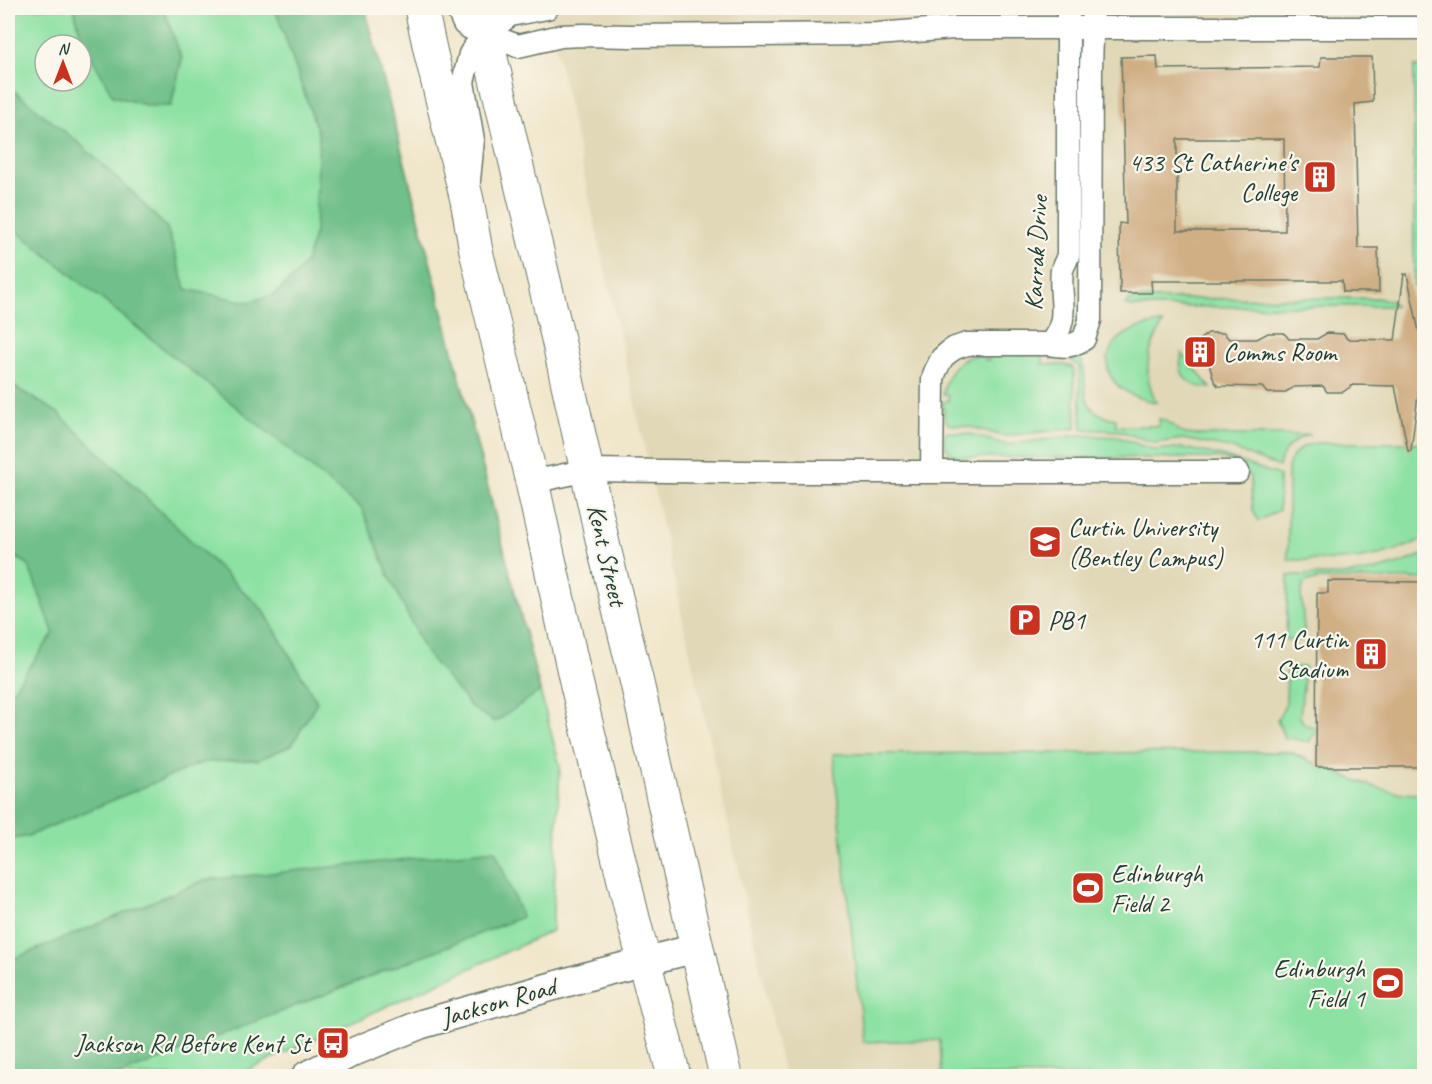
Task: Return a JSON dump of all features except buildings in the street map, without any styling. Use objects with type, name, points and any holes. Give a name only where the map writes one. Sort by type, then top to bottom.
[{"type":"main road","points":[[421,8],[575,676],[674,1077]]},
{"type":"main road","name":"Kent Street","points":[[482,20],[588,470],[726,1077]]},
{"type":"street","points":[[457,8],[464,24],[470,28],[482,20],[547,8]]},
{"type":"street","points":[[482,20],[518,46],[561,36],[878,34],[1068,18],[1425,28]]},
{"type":"street","name":"Karrak Drive","points":[[1049,344],[1057,336],[1061,326],[1062,269],[1068,256],[1068,18]]},
{"type":"street","name":"Karrak Drive","points":[[1049,344],[1073,346],[1084,339],[1090,320],[1093,18]]},
{"type":"street","points":[[467,200],[473,140],[463,82],[470,54],[480,39],[482,20]]},
{"type":"street","points":[[933,471],[933,380],[942,358],[955,348],[967,344],[1049,344]]},
{"type":"street","points":[[532,482],[588,470],[1238,472]]},
{"type":"street","name":"Jackson Road","points":[[306,1077],[353,1052],[422,1024],[599,973],[697,948]]},
{"type":"shaded area","name":"Curtin University (Bentley Campus)","points":[[547,8],[1424,8],[1424,1076],[784,1076]]},
{"type":"green space","points":[[8,8],[365,8],[560,766],[552,931],[234,1076],[8,1076]]},
{"type":"green space","points":[[74,8],[163,8],[182,59],[171,106],[149,106],[113,96],[93,60],[93,33],[80,33]]},
{"type":"green space","points":[[275,8],[365,8],[540,691],[495,722],[471,707],[426,653],[389,576],[362,509],[8,224],[8,86],[79,143],[167,228],[186,289],[247,302],[274,295],[295,276],[306,262],[315,232],[319,136]]},
{"type":"green space","points":[[1414,67],[1424,67],[1424,286],[1414,286]]},
{"type":"green space","points":[[1377,298],[1391,301],[1395,306],[1132,307],[1125,305],[1137,299]]},
{"type":"green space","points":[[1163,324],[1155,339],[1148,363],[1151,391],[1156,402],[1139,398],[1122,389],[1111,376],[1108,368],[1109,354],[1120,338],[1138,328]]},
{"type":"green space","points":[[1182,353],[1211,388],[1196,386],[1186,379],[1181,368]]},
{"type":"green space","points":[[1039,354],[1043,358],[1043,364],[1065,365],[1074,370],[1076,428],[1004,436],[948,424],[944,418],[943,402],[948,401],[948,395],[943,394],[950,372],[959,362],[981,355],[985,360],[989,360],[989,356],[992,355]]},
{"type":"green space","points":[[1052,355],[1073,355],[1081,362],[1084,369],[1087,398],[1091,407],[1101,414],[1116,419],[1116,426],[1159,426],[1159,419],[1166,421],[1184,434],[1311,435],[1289,446],[1279,467],[1230,448],[1183,439],[1155,443],[1120,431],[1082,429],[1079,367],[1070,359],[1051,359]]},
{"type":"green space","points":[[8,383],[57,412],[264,611],[317,702],[292,745],[258,760],[203,762],[28,836],[8,840],[8,697],[53,631],[28,564],[8,553]]},
{"type":"green space","points":[[948,432],[969,434],[1007,445],[1079,435],[1118,437],[1154,450],[1183,448],[1219,455],[1279,475],[1279,510],[1258,521],[1253,510],[1250,477],[1239,465],[1226,460],[1215,458],[957,457],[946,446],[944,436]]},
{"type":"green space","points":[[1317,443],[1424,443],[1424,539],[1406,547],[1373,556],[1288,560],[1288,467],[1298,450],[1306,445]]},
{"type":"green space","points":[[1424,554],[1424,579],[1316,579],[1316,581],[1304,583],[1301,593],[1305,640],[1286,640],[1288,576],[1361,573],[1393,566]]},
{"type":"green space","points":[[1305,667],[1300,717],[1308,725],[1319,727],[1309,742],[1285,739],[1277,720],[1286,703],[1287,668]]},
{"type":"green space","points":[[1290,752],[1369,785],[1401,793],[1424,794],[1424,1076],[942,1076],[940,1040],[863,1042],[833,754]]},
{"type":"green space","points":[[495,850],[522,917],[117,1076],[8,1076],[8,961],[205,880]]},
{"type":"place","name":"433 St Catherine's College","points":[[1320,177]]},
{"type":"place","name":"Comms Room","points":[[1200,352]]},
{"type":"place","name":"Curtin University (Bentley Campus)","points":[[1045,542]]},
{"type":"place","name":"PB1","points":[[1025,620]]},
{"type":"place","name":"111 Curtin Stadium","points":[[1371,654]]},
{"type":"place","name":"Edinburgh Field 2","points":[[1088,888]]},
{"type":"place","name":"Edinburgh Field 1","points":[[1388,983]]},
{"type":"place","name":"Jackson Rd Before Kent St","points":[[333,1043]]}]
